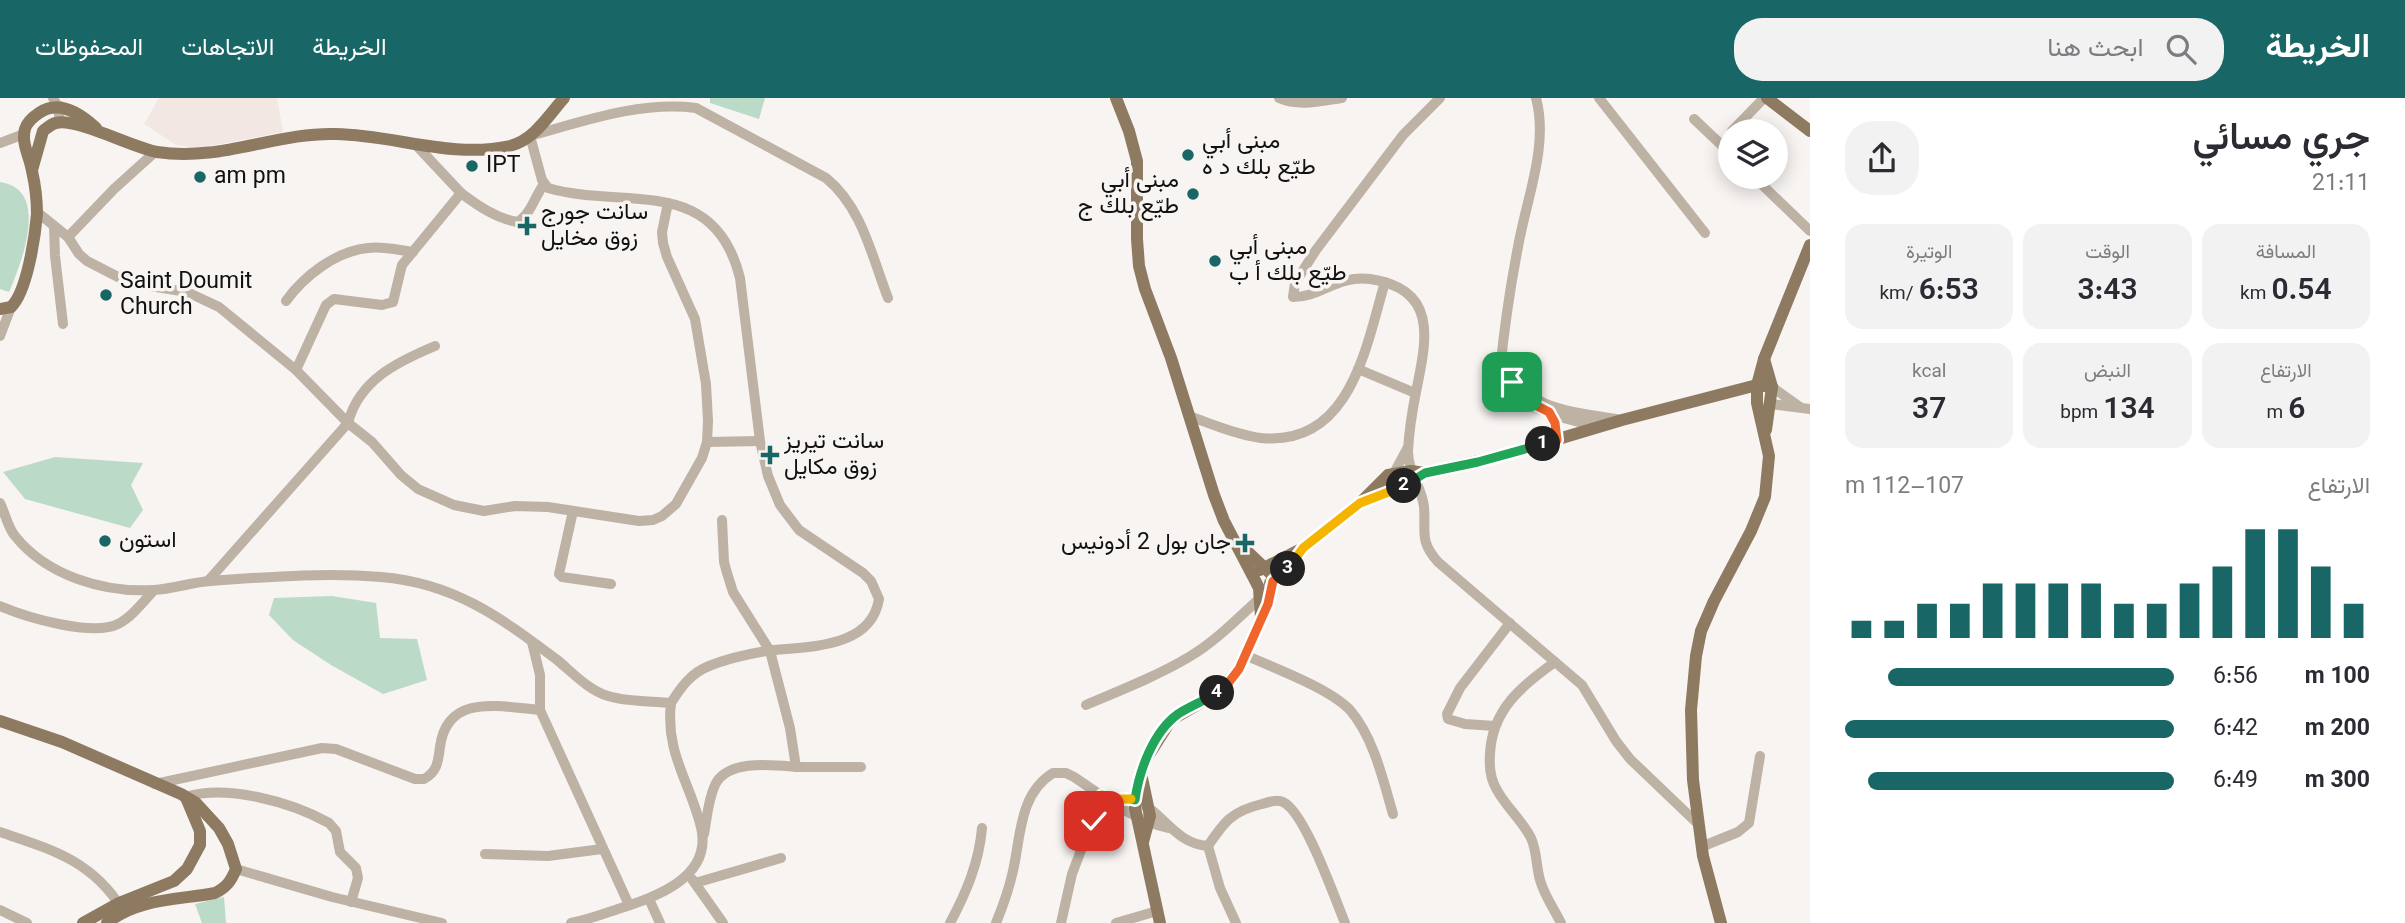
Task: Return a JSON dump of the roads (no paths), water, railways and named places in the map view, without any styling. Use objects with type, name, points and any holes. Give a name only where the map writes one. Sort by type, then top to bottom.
[{"type":"main road","points":[[32,170],[43,131],[60,122],[85,126],[155,152],[179,154],[215,153],[335,134],[474,151],[510,146],[530,136],[564,98]]},
{"type":"main road","points":[[1116,98],[1129,131],[1136,161],[1139,266],[1145,289],[1171,358],[1214,495],[1253,572],[1259,593],[1261,617]]},
{"type":"main road","points":[[1765,98],[1810,131]]},
{"type":"main road","points":[[5,308],[19,296],[37,212],[32,170],[25,148],[25,128],[35,115],[56,103],[84,117],[101,134]]},
{"type":"main road","points":[[1721,923],[1697,823],[1691,730],[1696,656],[1701,631],[1714,601],[1751,531],[1765,497],[1769,456],[1764,403],[1757,385],[1764,359],[1810,245]]},
{"type":"main road","points":[[1764,359],[1772,387],[1764,403]]},
{"type":"main road","points":[[1253,572],[1267,568],[1303,548],[1394,472],[1417,475],[1478,462],[1729,392],[1757,385],[1772,387]]},
{"type":"main road","points":[[1729,392],[1764,403]]},
{"type":"main road","points":[[1549,412],[1555,423],[1557,440]]},
{"type":"main road","points":[[1360,503],[1397,489],[1417,475]]},
{"type":"main road","points":[[1158,917],[1136,816],[1135,800],[1147,757],[1167,725],[1178,715],[1219,692],[1239,669],[1268,604],[1273,576],[1249,553],[1239,548]]},
{"type":"main road","points":[[1259,593],[1295,561],[1303,548]]},
{"type":"main road","points":[[0,721],[62,742],[185,797],[196,803],[208,816],[228,844],[236,869],[225,888],[215,893],[121,907],[107,923]]},
{"type":"main road","points":[[1141,774],[1149,807],[1149,822],[1143,844]]},
{"type":"main road","points":[[83,923],[172,882],[187,869],[200,840],[198,821],[185,797]]},
{"type":"main road","points":[[200,840],[208,835],[228,844]]},
{"type":"main road","points":[[172,882],[175,898]]},
{"type":"street","points":[[1279,98],[1287,102],[1304,103],[1342,98]]},
{"type":"street","points":[[1397,489],[1394,472],[1409,444],[1425,346],[1425,324],[1420,311],[1404,290],[1385,282],[1348,279],[1307,295],[1293,297],[1295,284],[1316,250],[1403,135],[1440,98]]},
{"type":"street","points":[[1536,98],[1541,120],[1535,171],[1518,247],[1501,360],[1502,380],[1510,392],[1549,412],[1599,427]]},
{"type":"street","points":[[1599,98],[1705,233]]},
{"type":"street","points":[[1744,119],[1765,98]]},
{"type":"street","points":[[56,103],[60,122]]},
{"type":"street","points":[[703,843],[701,828],[670,739],[671,703],[682,684],[708,666],[770,651],[800,649],[845,639],[864,627],[875,613],[879,599],[863,573],[799,530],[776,495],[768,476],[760,441],[745,310],[735,257],[724,236],[708,221],[668,203],[645,198],[555,190],[544,184],[530,136],[598,116],[653,108],[696,108],[826,178],[841,192],[856,214],[888,298]]},
{"type":"street","points":[[1695,119],[1718,142]]},
{"type":"street","points":[[0,142],[24,134]]},
{"type":"street","points":[[416,145],[461,193],[498,217],[517,222],[526,216],[544,184]]},
{"type":"street","points":[[68,237],[114,189],[155,152]]},
{"type":"street","points":[[1766,189],[1810,231]]},
{"type":"street","points":[[296,370],[317,321],[329,302],[338,299],[389,305],[396,295],[400,271],[461,193]]},
{"type":"street","points":[[37,212],[68,237],[87,261],[120,278],[187,292],[219,307],[296,370],[348,423],[372,442],[410,483],[441,500],[484,511],[515,506],[548,507],[639,521],[662,516],[676,504],[702,458],[707,442],[706,384],[695,318],[663,243],[662,232],[668,203]]},
{"type":"street","points":[[54,226],[63,324]]},
{"type":"street","points":[[286,301],[310,275],[339,257],[366,248],[413,252]]},
{"type":"street","points":[[1189,416],[1261,438],[1301,434],[1317,425],[1337,408],[1349,392],[1385,282]]},
{"type":"street","points":[[0,336],[5,308]]},
{"type":"street","points":[[208,581],[348,423],[354,404],[373,381],[403,360],[435,346]]},
{"type":"street","points":[[1501,360],[1516,387],[1536,399],[1565,410],[1622,420]]},
{"type":"street","points":[[1358,369],[1416,393]]},
{"type":"street","points":[[1772,387],[1806,409]]},
{"type":"street","points":[[1764,403],[1806,409]]},
{"type":"street","points":[[707,442],[760,441]]},
{"type":"street","points":[[1409,444],[1423,501],[1423,534],[1431,554],[1574,677],[1589,694],[1616,741],[1630,759],[1697,823]]},
{"type":"street","points":[[0,503],[14,535],[49,568],[108,587],[154,590],[208,581],[347,576],[408,580],[453,593],[482,606],[583,682],[607,696],[671,703]]},
{"type":"street","points":[[573,511],[559,574],[562,577],[611,584]]},
{"type":"street","points":[[722,520],[724,562],[730,582],[770,651],[790,728],[796,766]]},
{"type":"street","points":[[0,606],[24,616],[54,623],[114,626],[127,619],[154,590]]},
{"type":"street","points":[[1086,705],[1190,657],[1228,627],[1259,593]]},
{"type":"street","points":[[1495,726],[1454,722],[1449,720],[1447,715],[1460,688],[1510,623]]},
{"type":"street","points":[[533,642],[540,675],[540,710],[629,905]]},
{"type":"street","points":[[1245,655],[1330,696],[1350,711],[1370,746],[1393,814]]},
{"type":"street","points":[[1555,662],[1514,694],[1498,716],[1490,747],[1491,776],[1497,792],[1533,842],[1540,882],[1561,923]]},
{"type":"street","points":[[155,784],[322,748],[336,749],[415,779],[424,779],[436,770],[445,729],[457,715],[478,706],[540,710]]},
{"type":"street","points":[[1701,847],[1738,832],[1749,823],[1760,756]]},
{"type":"street","points":[[692,879],[703,843],[712,794],[720,778],[740,768],[765,765],[861,767]]},
{"type":"street","points":[[996,923],[1013,873],[1023,814],[1040,783],[1053,772],[1066,773],[1136,816],[1169,828],[1200,845],[1208,846]]},
{"type":"street","points":[[185,797],[208,792],[236,793],[264,799],[329,823],[335,831],[340,852],[356,868],[358,878],[351,902]]},
{"type":"street","points":[[1105,797],[1135,800],[1149,807],[1169,828]]},
{"type":"street","points":[[1061,923],[1072,874],[1105,797]]},
{"type":"street","points":[[1208,846],[1237,811],[1267,803],[1284,803],[1297,816],[1307,832],[1345,923]]},
{"type":"street","points":[[950,923],[969,885],[982,828]]},
{"type":"street","points":[[0,832],[55,850],[74,861],[90,873],[121,907]]},
{"type":"street","points":[[1208,846],[1220,888],[1236,923]]},
{"type":"street","points":[[485,854],[548,856],[602,849]]},
{"type":"street","points":[[571,923],[649,899],[692,879],[781,858]]},
{"type":"street","points":[[236,869],[351,902],[442,923]]},
{"type":"street","points":[[692,879],[723,923]]},
{"type":"street","points":[[649,899],[660,923]]},
{"type":"street","points":[[0,910],[26,923]]},
{"type":"street","points":[[1116,923],[1158,917]]},
{"type":"place","name":"مبنى أبي طيّع بلك د ه","points":[[1188,155]]},
{"type":"place","name":"IPT","points":[[472,166]]},
{"type":"place","name":"am pm","points":[[200,177]]},
{"type":"place","name":"مبنى أبي طيّع بلك ج","points":[[1193,194]]},
{"type":"place","name":"سانت جورج زوق مخايل","points":[[527,226]]},
{"type":"place","name":"مبنى أبي طيّع بلك أ ب","points":[[1215,261]]},
{"type":"place","name":"Saint Doumit Church","points":[[106,295]]},
{"type":"place","name":"سانت تيريز زوق مكايل","points":[[770,455]]},
{"type":"place","name":"استون","points":[[105,541]]},
{"type":"place","name":"جان بول 2 أدونيس","points":[[1245,543]]}]
